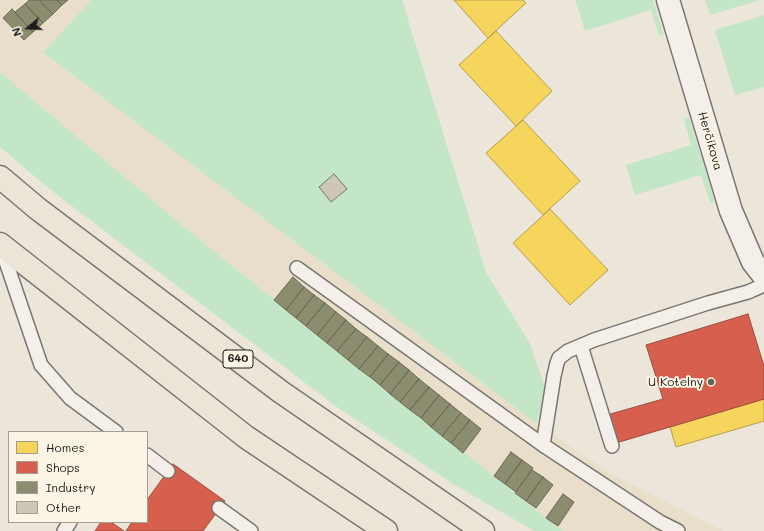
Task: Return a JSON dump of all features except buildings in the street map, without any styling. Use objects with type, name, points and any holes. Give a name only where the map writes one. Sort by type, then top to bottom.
[{"type":"highway","name":"640","points":[[0,177],[38,209],[281,392],[483,531]]},
{"type":"highway","points":[[0,244],[246,437],[386,531]]},
{"type":"street","name":"Herčíkova","points":[[668,0],[731,211],[753,262],[764,276]]},
{"type":"lane","points":[[0,244],[41,364],[70,398],[115,431]]},
{"type":"lane","points":[[297,268],[543,445],[660,522],[678,531]]},
{"type":"lane","points":[[543,445],[554,376],[559,358],[568,352],[594,340],[708,303],[748,292],[764,285]]},
{"type":"lane","points":[[581,346],[612,446]]},
{"type":"lane","points":[[148,456],[168,471]]},
{"type":"lane","points":[[220,508],[251,531]]},
{"type":"shaded area","points":[[0,0],[91,0],[43,54],[537,424],[611,474],[724,531],[562,531],[184,227],[0,72]]},
{"type":"green space","points":[[91,0],[402,0],[486,272],[529,342],[545,387],[537,424],[43,53]]},
{"type":"green space","points":[[575,0],[653,0],[664,34],[659,36],[651,10],[585,31]]},
{"type":"green space","points":[[705,0],[760,0],[710,15]]},
{"type":"green space","points":[[764,15],[764,87],[735,95],[715,30]]},
{"type":"green space","points":[[0,72],[184,227],[562,531],[534,531],[455,485],[337,407],[52,191],[0,147]]},
{"type":"green space","points":[[689,117],[715,202],[710,203],[701,175],[635,195],[626,165],[691,145],[684,119]]},
{"type":"place","name":"U Kotelny","points":[[711,382]]}]
